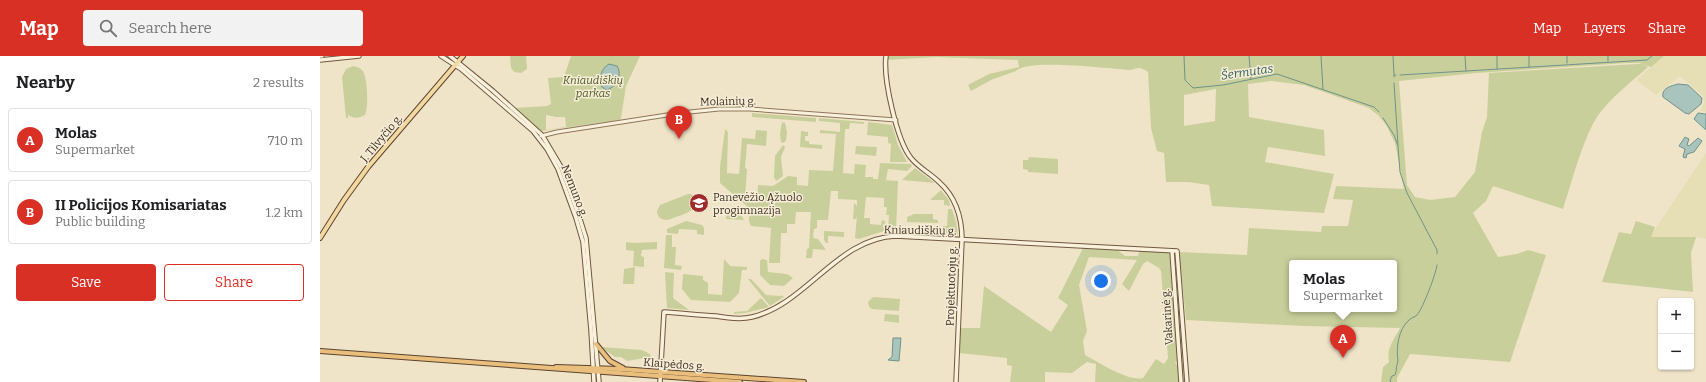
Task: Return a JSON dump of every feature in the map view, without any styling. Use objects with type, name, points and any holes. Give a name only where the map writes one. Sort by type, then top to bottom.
[{"type":"highway","points":[[596,344],[610,361],[618,366],[629,369]]},
{"type":"highway","name":"Klaipėdos g.","points":[[320,351],[543,367],[804,382]]},
{"type":"highway","name":"Klaipėdos g.","points":[[596,370],[629,369],[661,374],[740,382]]},
{"type":"main road","points":[[320,60],[359,56]]},
{"type":"main road","name":"Nemuno g.","points":[[441,56],[457,63]]},
{"type":"main road","name":"Nemuno g.","points":[[450,56],[540,136],[561,167],[583,234],[596,344],[596,370],[594,382]]},
{"type":"main road","name":"J. Tilvyčio g.","points":[[320,238],[344,200],[368,167],[464,56]]},
{"type":"main road","name":"Projektuotojų g.","points":[[886,56],[887,82],[902,143],[911,158],[939,182],[949,193],[960,217],[962,240],[955,382]]},
{"type":"main road","name":"Nemuno g.","points":[[583,234],[596,370],[599,382]]},
{"type":"main road","name":"Kniaudiškių g.","points":[[661,374],[664,312],[736,318],[752,317],[780,306],[839,260],[864,243],[882,237],[891,236],[1177,251]]},
{"type":"main road","name":"Vakarinė g.","points":[[1172,251],[1181,382]]},
{"type":"main road","name":"Vakarinė g.","points":[[1177,251],[1187,382]]},
{"type":"main road","points":[[660,382],[661,374]]},
{"type":"street","name":"Molainių g.","points":[[540,136],[680,113],[719,109],[750,109],[896,120]]},
{"type":"shaded area","points":[[1664,56],[1706,56],[1706,112],[1700,111],[1704,103],[1703,96],[1680,76],[1656,95],[1636,80]]},
{"type":"shaded area","points":[[1706,153],[1706,239],[1696,237],[1650,237]]},
{"type":"green space","points":[[510,56],[526,56],[527,69],[521,73],[514,72],[511,68]]},
{"type":"green space","name":"Kniaudiškių parkas","points":[[571,56],[640,56],[626,86],[620,120],[541,131],[514,108],[547,106],[551,104],[548,78],[564,77]],"holes":[[[546,115],[565,117],[566,127],[546,130]]]},
{"type":"green space","points":[[886,56],[1664,56],[1651,67],[1644,65],[1648,67],[1616,96],[1599,114],[1583,147],[1563,209],[1493,186],[1486,201],[1473,213],[1498,257],[1517,254],[1528,250],[1546,255],[1510,362],[1410,354],[1397,378],[1397,382],[1381,382],[1383,367],[1389,362],[1388,357],[1390,348],[1400,328],[1303,326],[1186,320],[1179,252],[1247,255],[1249,228],[1321,232],[1322,226],[1348,226],[1353,200],[1333,199],[1336,186],[1404,189],[1395,143],[1386,125],[1379,116],[1369,108],[1304,85],[1271,81],[1248,84],[1249,117],[1324,130],[1325,156],[1268,147],[1265,162],[1334,174],[1324,213],[1212,206],[1209,185],[1188,182],[1166,182],[1164,153],[1157,151],[1151,128],[1148,72],[1144,69],[1138,68],[1131,70],[1070,65],[1036,65],[1023,67],[991,80],[971,91],[968,85],[989,74],[1019,67],[1018,60],[936,57],[885,60]],"holes":[[[1627,63],[1642,64],[1489,73],[1487,117],[1482,132],[1475,172],[1455,197],[1430,200],[1415,197],[1407,185],[1399,81],[1476,73]],[[1216,89],[1215,121],[1184,126],[1184,95]]]},
{"type":"green space","points":[[353,66],[358,67],[364,73],[367,88],[367,106],[365,115],[356,118],[348,115],[348,118],[346,118],[342,77],[346,69]]},
{"type":"green space","points":[[752,113],[816,118],[816,122],[752,117]]},
{"type":"green space","points":[[819,118],[864,122],[864,124],[850,123],[849,129],[845,129],[843,173],[854,174],[855,164],[866,165],[865,177],[873,177],[873,179],[878,179],[880,163],[911,164],[912,166],[907,171],[888,169],[886,180],[883,180],[898,181],[896,230],[888,231],[889,215],[886,215],[887,207],[884,207],[884,198],[866,197],[864,218],[870,218],[870,224],[881,225],[882,220],[885,221],[884,231],[859,239],[855,238],[857,215],[856,219],[853,219],[854,203],[857,206],[857,200],[838,199],[838,191],[831,191],[828,220],[817,220],[817,228],[814,229],[813,238],[818,239],[826,250],[813,249],[812,258],[806,258],[807,249],[809,248],[811,212],[796,212],[795,224],[787,224],[787,233],[781,233],[780,263],[769,263],[771,228],[751,226],[749,221],[749,208],[720,183],[720,167],[725,129],[728,132],[727,173],[739,174],[742,138],[755,139],[756,130],[767,131],[766,146],[747,144],[745,199],[757,200],[758,185],[773,186],[788,176],[797,177],[797,185],[808,186],[809,170],[833,171],[836,134],[820,133],[820,130],[840,132],[840,123],[819,121]]},
{"type":"green space","points":[[782,122],[785,123],[787,132],[786,141],[783,143],[781,142],[780,134]]},
{"type":"green space","points":[[868,122],[892,125],[898,145],[907,162],[890,162],[891,144],[888,143],[888,137],[867,135]]},
{"type":"green space","points":[[801,131],[808,132],[808,136],[805,136],[805,141],[809,141],[809,144],[822,145],[822,149],[800,147]]},
{"type":"green space","points":[[783,145],[785,147],[781,157],[783,176],[776,181],[774,177],[775,156]]},
{"type":"green space","points":[[856,146],[877,147],[876,156],[855,154]]},
{"type":"green space","points":[[1029,157],[1058,159],[1058,174],[1028,172],[1028,170],[1023,169],[1023,160],[1028,160]]},
{"type":"green space","points":[[915,168],[935,183],[902,180]]},
{"type":"green space","points":[[941,190],[949,200],[950,206],[944,205],[944,200],[930,200]]},
{"type":"green space","points":[[691,194],[696,198],[696,206],[682,215],[667,220],[661,219],[657,213],[660,205]]},
{"type":"green space","points":[[727,209],[737,209],[744,220],[726,219]]},
{"type":"green space","points":[[948,209],[952,209],[958,235],[908,232],[908,229],[943,232],[943,226],[947,226]]},
{"type":"green space","points":[[914,214],[933,214],[933,219],[938,220],[938,223],[907,222],[907,217]]},
{"type":"green space","points":[[686,221],[702,225],[704,228],[704,235],[697,234],[697,230],[679,229],[678,234],[667,233],[667,229]]},
{"type":"green space","points":[[1636,221],[1655,227],[1651,237],[1696,237],[1691,253],[1693,292],[1602,282],[1619,232],[1631,234]]},
{"type":"green space","points":[[824,231],[844,232],[844,237],[828,236],[828,243],[826,243],[824,240]]},
{"type":"green space","points":[[666,235],[672,235],[672,247],[676,247],[675,265],[682,266],[681,270],[664,268]]},
{"type":"green space","points":[[626,242],[657,242],[657,249],[642,250],[641,256],[644,257],[644,267],[633,266],[634,251],[626,250]]},
{"type":"green space","points":[[1083,248],[1116,249],[1125,256],[1138,256],[1139,252],[1142,251],[1167,252],[1171,255],[1178,361],[1175,362],[1178,367],[1179,382],[1095,382],[1096,364],[1087,362],[1072,373],[1045,372],[1045,382],[1010,382],[1012,366],[1007,365],[1007,358],[959,353],[960,328],[980,328],[984,286],[1051,332],[1068,305],[1058,298]],"holes":[[[1089,257],[1137,260],[1122,284],[1129,291],[1143,264],[1147,261],[1159,268],[1161,271],[1168,358],[1164,364],[1156,359],[1143,378],[1130,377],[1114,371],[1085,355],[1083,341],[1087,331],[1079,285]]]},
{"type":"green space","points":[[1175,253],[1185,382],[1182,368]]},
{"type":"green space","points":[[724,259],[730,266],[747,267],[747,270],[742,270],[739,293],[730,302],[691,300],[682,289],[683,274],[703,276],[703,280],[708,283],[708,294],[722,295]]},
{"type":"green space","points":[[762,259],[767,260],[768,272],[787,274],[793,278],[784,286],[770,285],[760,275],[760,261]]},
{"type":"green space","points":[[635,267],[634,284],[623,284],[624,269]]},
{"type":"green space","points":[[665,272],[674,273],[673,298],[689,310],[667,308]]},
{"type":"green space","points":[[748,279],[751,279],[766,295],[781,295],[784,297],[770,306]]},
{"type":"green space","points":[[873,297],[900,299],[899,311],[872,309],[869,307],[868,302]]},
{"type":"green space","points":[[761,298],[769,307],[734,314],[734,312],[747,311]]},
{"type":"green space","points":[[885,314],[899,315],[899,323],[884,321]]},
{"type":"green space","points":[[601,347],[642,350],[650,354],[651,357],[627,361],[621,357],[615,357]]},
{"type":"water","points":[[609,64],[617,66],[619,70],[619,77],[618,81],[613,87],[606,90],[601,86],[600,79],[602,71]]},
{"type":"water","points":[[1678,84],[1688,85],[1702,98],[1701,104],[1689,114],[1685,113],[1663,97],[1665,89]]},
{"type":"water","points":[[1698,113],[1706,114],[1706,130],[1694,119]]},
{"type":"water","points":[[1685,137],[1689,139],[1687,145],[1689,146],[1698,138],[1702,141],[1694,152],[1687,154],[1686,158],[1683,157],[1685,149],[1679,146]]},
{"type":"water","points":[[893,338],[901,338],[899,361],[888,360],[892,357]]},
{"type":"waterway","name":"Šermutas","points":[[1184,56],[1185,80],[1193,88],[1223,85],[1277,74],[1374,107],[1379,112]]},
{"type":"waterway","points":[[1249,56],[1251,79]]},
{"type":"waterway","points":[[1321,56],[1323,89]]},
{"type":"waterway","points":[[1393,56],[1394,75]]},
{"type":"waterway","points":[[1465,56],[1466,71]]},
{"type":"waterway","points":[[1497,56],[1497,69]]},
{"type":"waterway","points":[[1529,56],[1529,67]]},
{"type":"waterway","points":[[1567,56],[1567,63]]},
{"type":"waterway","points":[[1608,56],[1608,61]]},
{"type":"waterway","points":[[1400,75],[1647,60],[1652,56]]},
{"type":"waterway","points":[[1394,83],[1398,145]]},
{"type":"waterway","name":"Šermutas","points":[[1383,118],[1394,135],[1398,146],[1400,172],[1407,193],[1437,250],[1437,254]]},
{"type":"waterway","name":"Šermutas","points":[[1391,382],[1390,380],[1392,376],[1395,375],[1398,361],[1397,351],[1400,334],[1405,324],[1417,315],[1423,306],[1437,265]]},
{"type":"place","name":"II Policijos Komisariatas","points":[[679,139]]},
{"type":"place","name":"Panevėžio Ąžuolo progimnazija","points":[[699,203]]},
{"type":"place","name":"Molas","points":[[1343,358]]}]
